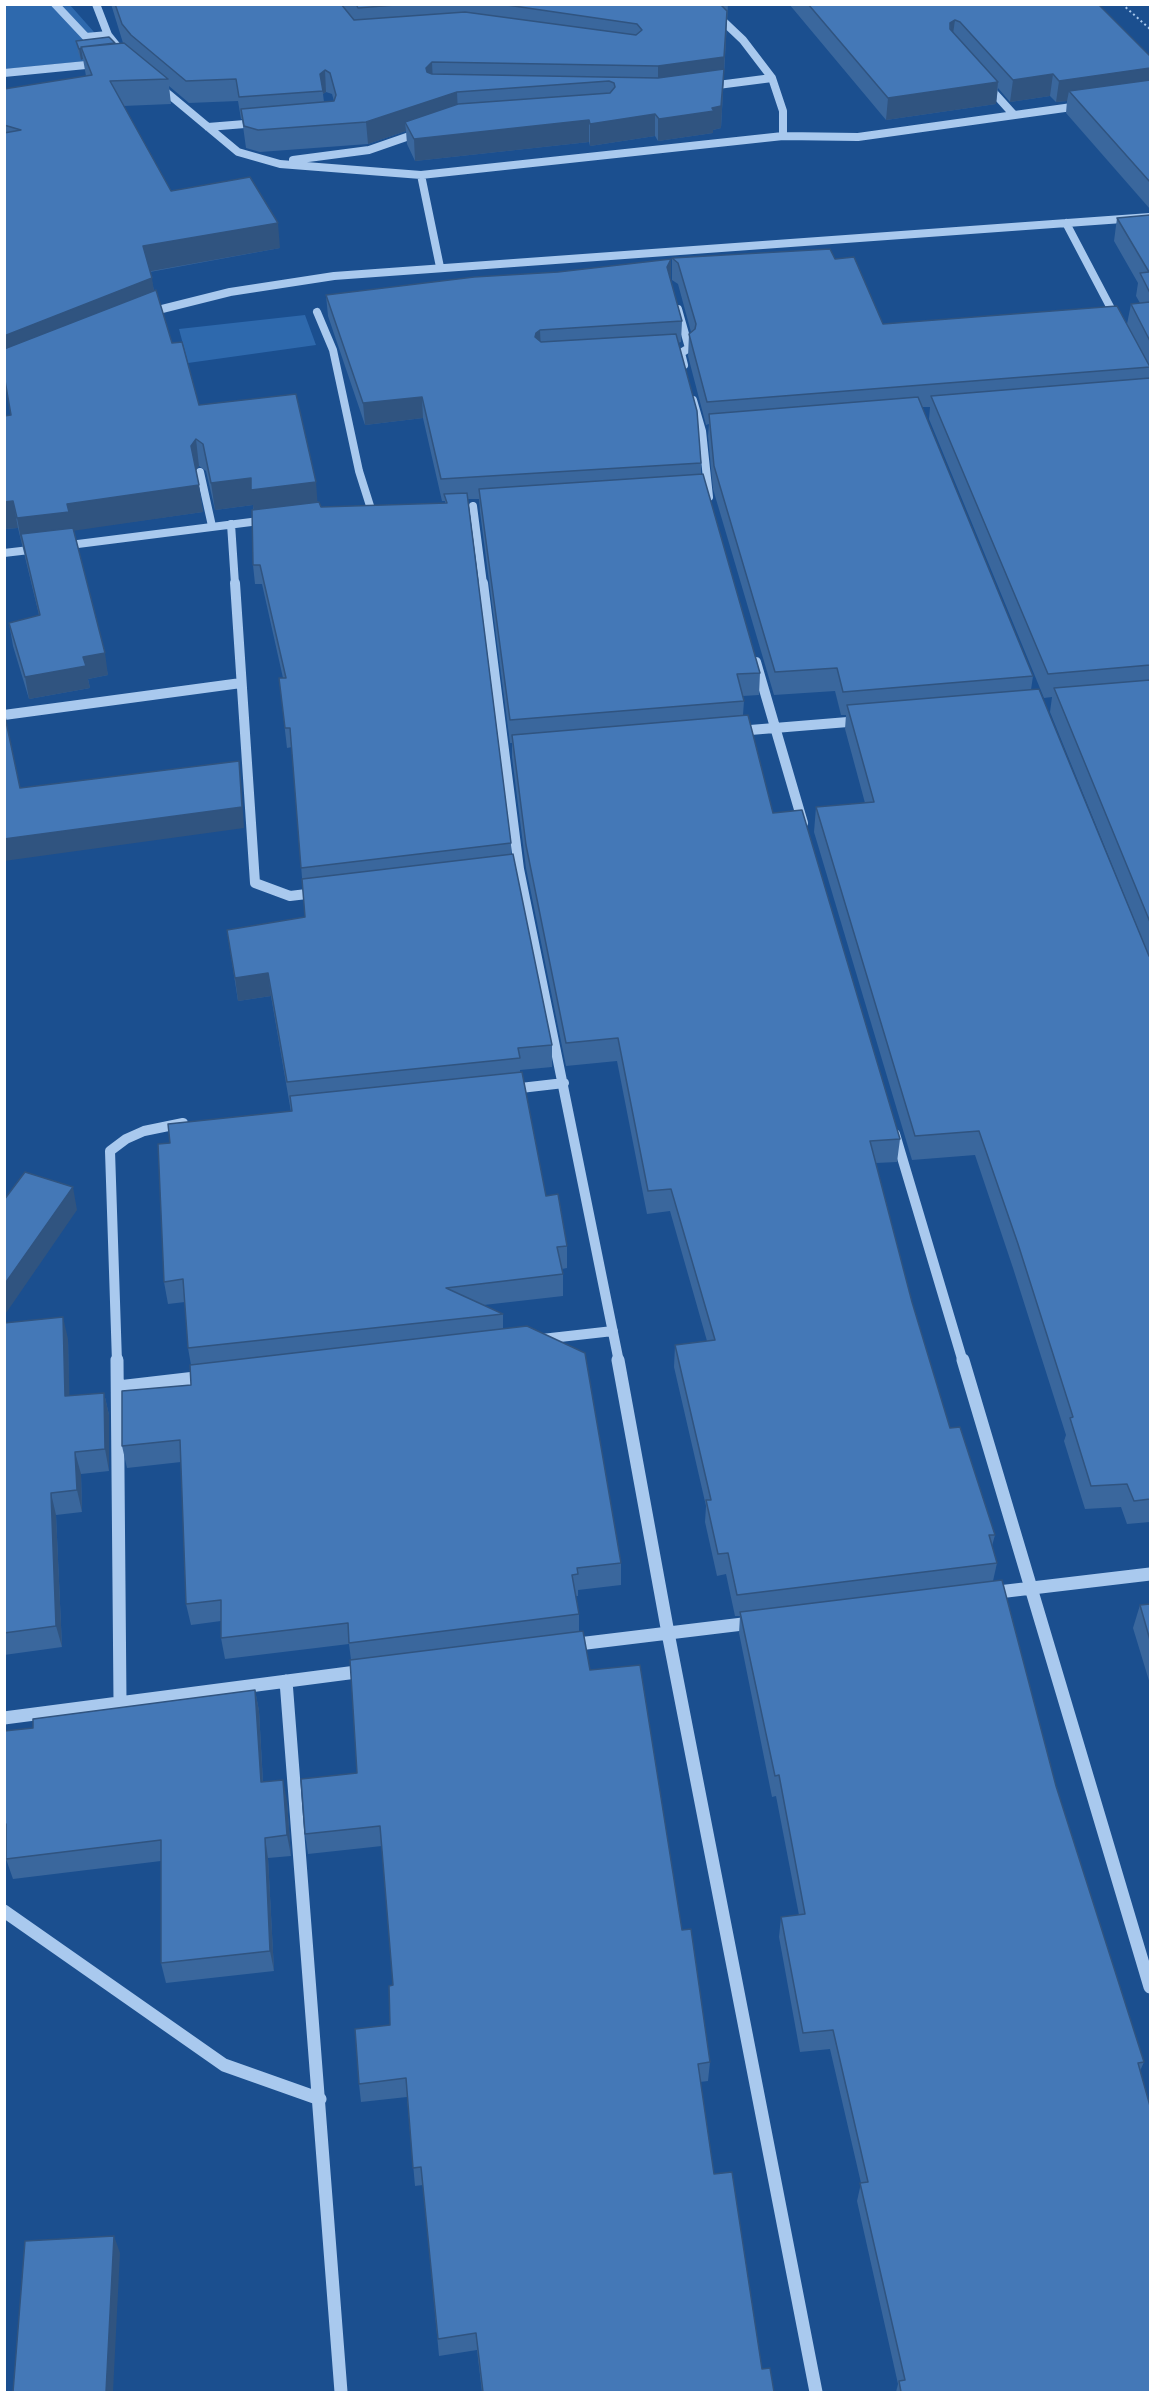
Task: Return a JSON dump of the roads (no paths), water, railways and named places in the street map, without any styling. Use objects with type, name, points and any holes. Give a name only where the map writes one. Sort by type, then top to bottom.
[{"type":"street","points":[[55,4],[86,37],[108,35]]},
{"type":"street","points":[[96,4],[108,35],[124,55]]},
{"type":"street","points":[[705,4],[743,40],[772,78],[783,111],[783,136]]},
{"type":"street","points":[[4,73],[107,63]]},
{"type":"street","points":[[704,87],[772,78]]},
{"type":"street","points":[[984,81],[1014,115]]},
{"type":"street","points":[[156,83],[238,152],[275,163],[421,175],[783,136],[858,137],[1082,105]]},
{"type":"street","points":[[208,127],[264,123]]},
{"type":"street","points":[[275,163],[369,150],[425,131]]},
{"type":"street","points":[[421,175],[440,267]]},
{"type":"street","points":[[146,313],[230,292],[334,276],[1150,217]]},
{"type":"street","points":[[1066,223],[1119,324]]},
{"type":"street","points":[[675,296],[683,348],[681,353],[702,430],[707,490],[714,513]]},
{"type":"street","points":[[317,312],[333,350],[359,471],[371,509]]},
{"type":"street","points":[[702,430],[713,430]]},
{"type":"street","points":[[200,472],[212,526]]},
{"type":"street","points":[[696,491],[707,490]]},
{"type":"street","points":[[473,506],[509,750],[513,869],[564,1083],[613,1331],[668,1633],[816,2392]]},
{"type":"street","points":[[359,510],[382,509]]},
{"type":"street","points":[[4,553],[278,519]]},
{"type":"street","points":[[231,524],[255,883],[290,896],[324,892]]},
{"type":"street","points":[[753,649],[806,831]]},
{"type":"street","points":[[4,715],[241,683]]},
{"type":"street","points":[[728,732],[868,720]]},
{"type":"street","points":[[506,1089],[564,1083]]},
{"type":"street","points":[[891,1118],[1150,1987]]},
{"type":"street","points":[[120,1701],[118,1387],[110,1151],[126,1139],[144,1131],[190,1123]]},
{"type":"street","points":[[530,1340],[613,1331]]},
{"type":"street","points":[[118,1387],[212,1377]]},
{"type":"street","points":[[971,1595],[1150,1574]]},
{"type":"street","points":[[552,1648],[761,1622]]},
{"type":"street","points":[[4,1718],[120,1701],[378,1670]]},
{"type":"street","points":[[286,1681],[341,2392]]},
{"type":"street","points":[[4,1911],[224,2065],[320,2099]]}]
